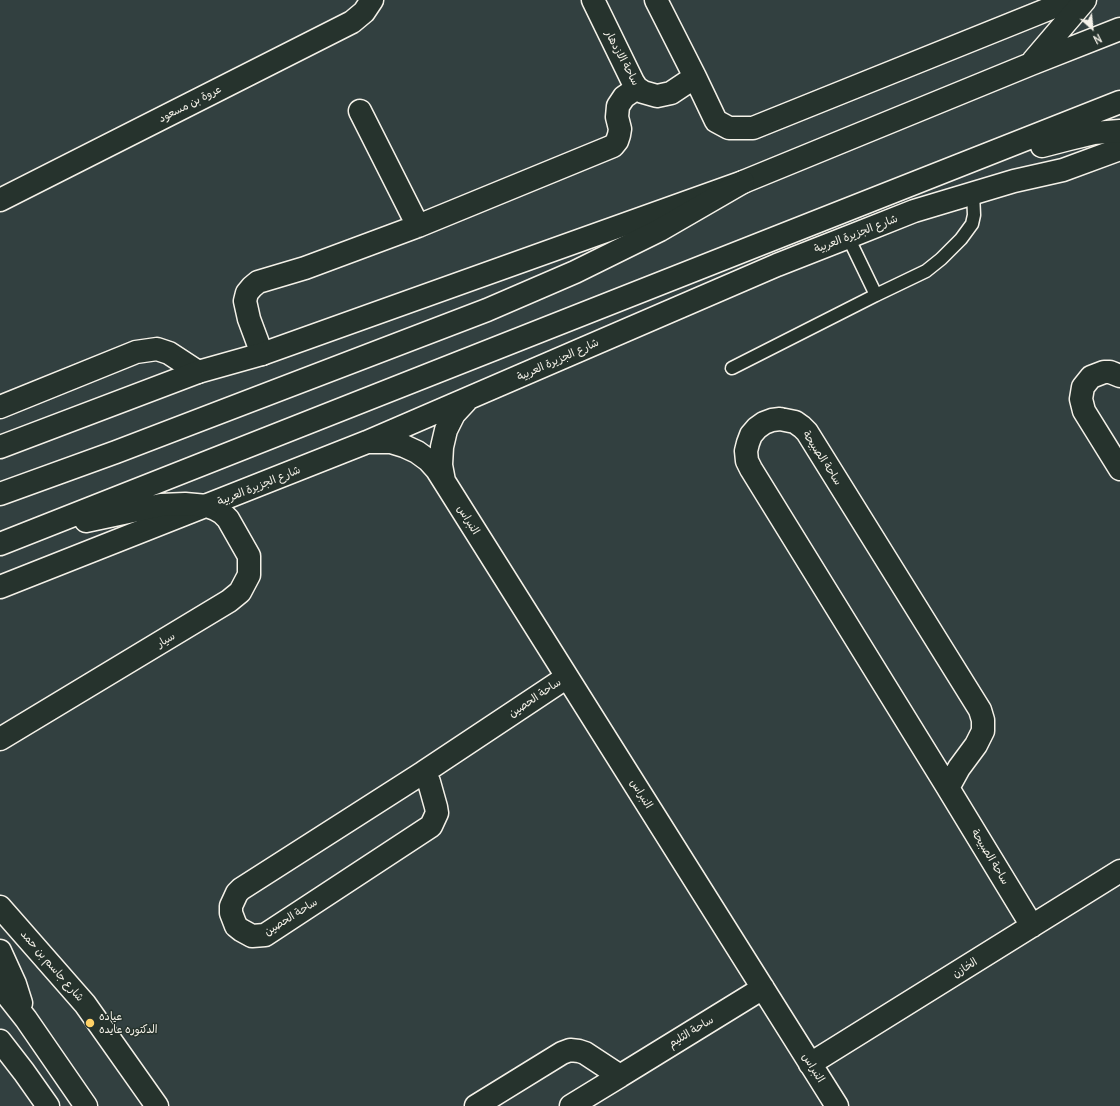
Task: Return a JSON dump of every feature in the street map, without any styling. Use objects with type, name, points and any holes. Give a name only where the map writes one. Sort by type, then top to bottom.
[{"type":"street","name":"عروة بن مسعود","points":[[0,200],[352,22],[364,12],[372,0]]},
{"type":"street","name":"ساحة الازدهار","points":[[593,0],[637,88],[650,95],[664,95],[671,93],[695,77]]},
{"type":"street","points":[[656,0],[716,122],[729,128],[753,128],[1071,0]]},
{"type":"street","points":[[1030,64],[1085,0]]},
{"type":"street","points":[[0,447],[198,372],[262,354],[743,182],[1030,64],[1120,29]]},
{"type":"street","points":[[262,354],[249,319],[245,301],[247,293],[258,282],[305,268],[418,226],[613,146],[620,135],[617,117],[618,106],[624,97],[637,88]]},
{"type":"street","points":[[0,544],[1120,102]]},
{"type":"street","points":[[360,111],[418,226]]},
{"type":"street","points":[[998,150],[1020,152],[1094,133],[1120,131]]},
{"type":"street","name":"شارع الجزيرة العربية","points":[[0,587],[368,442],[777,265],[848,237],[914,212],[1014,181],[1063,170],[1120,149]]},
{"type":"street","points":[[0,494],[116,452],[487,310],[575,272],[646,237],[743,182]]},
{"type":"street","points":[[0,407],[136,352],[157,349],[169,353],[198,372]]},
{"type":"street","points":[[1120,376],[1110,372],[1104,372],[1091,377],[1083,387],[1081,399],[1084,411],[1120,469]]},
{"type":"street","name":"النبراس","points":[[444,482],[441,465],[442,447],[446,430],[454,414],[466,400]]},
{"type":"street","name":"ساحة الصبيحة","points":[[948,788],[959,768],[976,745],[983,731],[983,720],[980,710],[807,432],[799,424],[788,420],[776,419],[764,423],[757,428],[748,443],[746,451],[747,461],[751,469],[1032,926]]},
{"type":"street","name":"النبراس","points":[[368,442],[391,442],[404,446],[417,452],[428,460],[437,470],[837,1106]]},
{"type":"street","points":[[55,523],[107,517],[161,505],[185,504],[208,506]]},
{"type":"street","name":"سيار","points":[[0,740],[229,601],[240,592],[249,575],[249,556],[228,519],[222,513],[208,506]]},
{"type":"street","name":"ساحة الحصين","points":[[424,772],[435,801],[437,813],[431,826],[424,832],[265,935],[252,936],[236,926],[231,913],[231,906],[236,893],[241,889],[424,772],[567,677]]},
{"type":"street","name":"الخازن","points":[[810,1064],[1120,871]]},
{"type":"street","name":"شارع جاسم بن حمد","points":[[0,907],[85,1004],[157,1106]]},
{"type":"street","points":[[0,951],[15,984],[26,1019]]},
{"type":"street","points":[[0,986],[26,1019],[86,1106]]},
{"type":"street","name":"ساحة الثليم","points":[[571,1106],[763,988]]},
{"type":"street","points":[[0,1041],[48,1106]]},
{"type":"street","points":[[476,1106],[562,1053],[570,1050],[585,1053],[620,1076]]},
{"type":"lane","points":[[732,368],[926,271],[961,239],[972,224],[974,215],[973,193]]},
{"type":"lane","points":[[848,237],[876,295]]},
{"type":"place","name":"عياده الدكتوره عايده","points":[[90,1023]]}]
